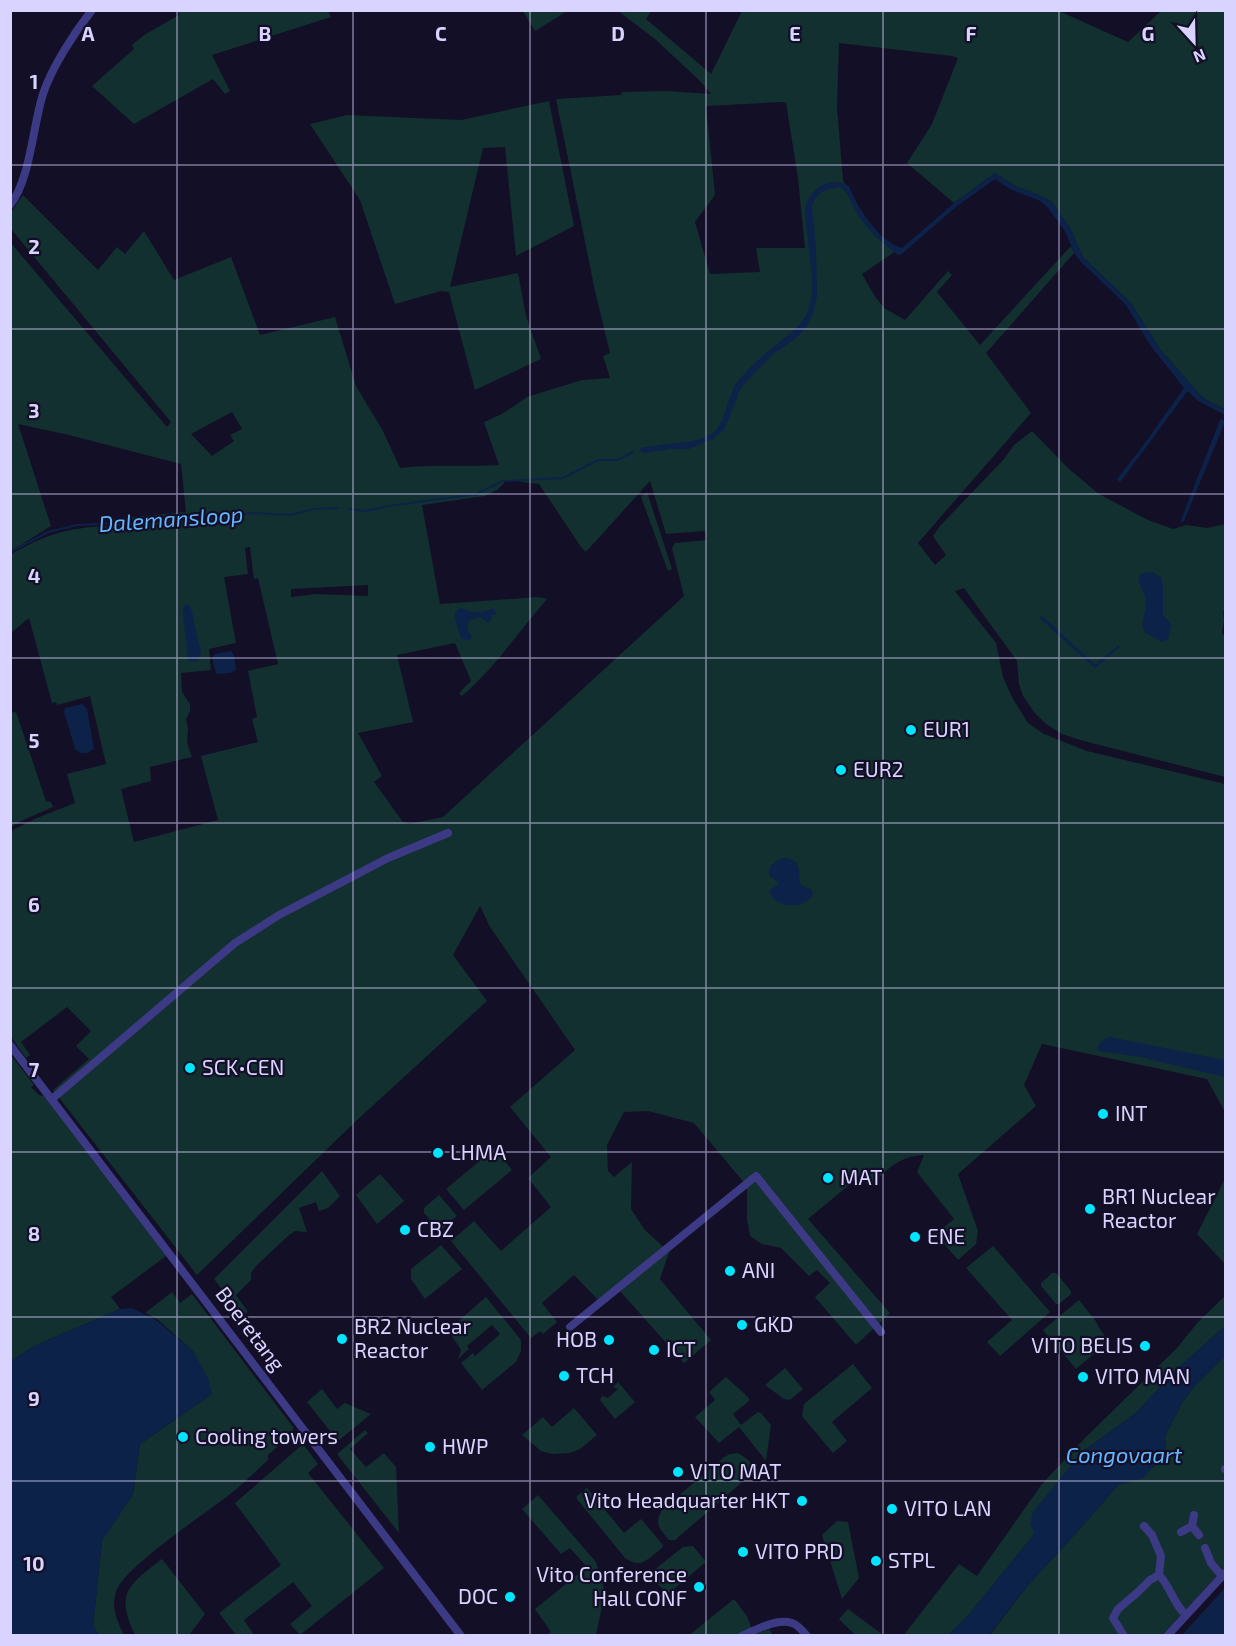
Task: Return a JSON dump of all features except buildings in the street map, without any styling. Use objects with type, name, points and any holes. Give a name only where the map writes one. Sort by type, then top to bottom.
[{"type":"street","points":[[10,205],[20,187],[41,100],[49,79],[92,10]]},
{"type":"street","points":[[52,1099],[235,943],[279,915],[388,858],[448,833]]},
{"type":"street","name":"Boeretang","points":[[10,1045],[461,1635]]},
{"type":"street","points":[[570,1327],[756,1176],[881,1332]]},
{"type":"street","points":[[1194,1515],[1192,1526],[1199,1535]]},
{"type":"street","points":[[1181,1532],[1192,1526]]},
{"type":"street","points":[[1144,1527],[1152,1535],[1161,1556],[1160,1575],[1167,1584],[1177,1606],[1186,1615]]},
{"type":"street","points":[[1167,1635],[1224,1574],[1211,1563],[1205,1548]]},
{"type":"street","points":[[1124,1635],[1113,1618],[1114,1615],[1150,1580],[1160,1575]]},
{"type":"street","points":[[742,1635],[779,1622],[792,1623],[807,1635]]},
{"type":"green space","points":[[331,10],[328,11],[331,17],[212,55],[230,91],[225,94],[213,79],[134,124],[92,86],[134,49],[132,45],[144,35],[179,15],[177,11]]},
{"type":"green space","points":[[523,11],[567,11],[535,31]]},
{"type":"green space","points":[[618,11],[651,11],[646,19],[711,74],[742,11],[1059,11],[1128,42],[1161,11],[1225,11],[1225,409],[1200,395],[1160,349],[1130,302],[1083,257],[1070,228],[1051,201],[1015,186],[995,173],[954,203],[907,163],[932,124],[958,58],[839,43],[837,107],[843,180],[860,211],[881,236],[899,249],[862,274],[884,308],[905,320],[948,271],[952,275],[937,292],[980,345],[1071,246],[1074,253],[986,353],[1031,413],[918,543],[935,565],[946,555],[933,536],[940,526],[1004,459],[1014,445],[1032,431],[1069,469],[1099,494],[1148,520],[1173,529],[1186,525],[1207,528],[1225,524],[1226,613],[1223,611],[1222,632],[1226,640],[1225,777],[1080,740],[1062,734],[1046,724],[1023,696],[1019,684],[1017,661],[964,588],[955,591],[996,643],[1003,677],[1028,723],[1044,734],[1087,751],[1225,784],[1225,1112],[1207,1079],[1042,1044],[1024,1085],[1036,1106],[958,1174],[978,1231],[976,1244],[958,1260],[936,1234],[954,1219],[917,1172],[924,1155],[900,1161],[869,1186],[860,1176],[808,1219],[890,1313],[856,1345],[815,1297],[830,1283],[817,1270],[809,1276],[781,1248],[762,1244],[750,1236],[747,1219],[747,1186],[694,1123],[648,1111],[624,1112],[607,1145],[608,1171],[614,1177],[632,1162],[631,1209],[645,1230],[669,1252],[660,1279],[711,1340],[684,1363],[620,1291],[603,1305],[574,1275],[542,1303],[557,1322],[543,1334],[540,1331],[531,1338],[451,1241],[474,1221],[501,1251],[551,1207],[528,1178],[551,1157],[510,1107],[575,1050],[490,927],[480,906],[453,955],[487,1001],[356,1121],[197,1275],[53,1090],[89,1059],[76,1046],[91,1031],[67,1007],[21,1042],[30,1055],[26,1058],[11,1037],[11,831],[75,803],[67,774],[106,764],[90,696],[57,705],[56,702],[52,703],[29,618],[11,633],[11,554],[35,541],[57,533],[80,528],[108,526],[108,519],[186,512],[181,464],[18,424],[51,526],[13,550],[10,542],[10,242],[167,427],[171,422],[11,229],[11,212],[23,195],[98,270],[117,247],[125,254],[144,231],[174,280],[231,257],[260,335],[335,317],[356,386],[383,431],[400,468],[499,465],[484,422],[502,414],[527,397],[582,380],[610,378],[603,356],[610,353],[556,99],[621,95],[622,92],[667,91],[711,94],[655,39]],"holes":[[[786,103],[798,178],[805,248],[756,248],[760,272],[710,274],[695,222],[715,195],[706,106]],[[232,412],[242,429],[230,435],[234,441],[212,456],[191,434]],[[650,481],[666,534],[705,531],[707,540],[675,543],[672,548],[684,596],[443,817],[409,824],[403,822],[374,782],[382,776],[358,733],[413,722],[397,655],[455,643],[471,681],[459,693],[462,696],[496,661],[547,599],[538,597],[440,604],[422,505],[485,496],[497,490],[505,482],[539,484],[586,552]],[[250,547],[254,579],[258,578],[278,664],[248,671],[257,717],[252,719],[258,742],[201,756],[218,820],[134,842],[121,789],[151,781],[150,767],[192,757],[187,743],[186,719],[190,711],[190,704],[182,692],[181,673],[211,670],[209,649],[236,643],[224,577],[248,574],[245,548]],[[368,585],[368,596],[316,594],[291,597],[291,589]]]},
{"type":"green space","points":[[549,101],[574,226],[516,256],[505,147],[483,148],[450,287],[518,273],[526,316],[541,359],[475,390],[449,292],[441,291],[395,304],[360,200],[310,124],[347,115],[461,120]]},
{"type":"green space","points":[[647,492],[672,569],[668,571],[641,497]]},
{"type":"green space","points":[[16,712],[46,801],[51,802],[53,807],[11,827],[10,713]]},
{"type":"green space","points":[[10,1054],[34,1085],[31,1087],[39,1095],[44,1096],[166,1256],[111,1297],[120,1309],[34,1346],[11,1361]]},
{"type":"green space","points":[[495,1148],[512,1170],[464,1210],[446,1189]]},
{"type":"green space","points":[[322,1171],[340,1196],[328,1208],[319,1211],[316,1202],[299,1208],[307,1232],[295,1231],[256,1266],[251,1273],[251,1280],[236,1295],[248,1312],[242,1315],[214,1279]]},
{"type":"green space","points":[[380,1174],[404,1201],[377,1224],[356,1195]]},
{"type":"green space","points":[[1225,1179],[1226,1264],[1197,1234]]},
{"type":"green space","points":[[439,1195],[457,1216],[442,1229],[437,1227],[424,1213],[424,1208]]},
{"type":"green space","points":[[441,1245],[462,1269],[425,1299],[411,1279],[411,1269]]},
{"type":"green space","points":[[993,1246],[1050,1312],[1000,1356],[987,1342],[1012,1320],[966,1268]]},
{"type":"green space","points":[[1052,1273],[1056,1273],[1071,1291],[1071,1294],[1059,1304],[1056,1304],[1041,1286],[1041,1283]]},
{"type":"green space","points":[[172,1292],[180,1303],[192,1294],[293,1427],[293,1436],[268,1455],[268,1460],[234,1491],[134,1569],[116,1592],[114,1604],[115,1614],[124,1635],[99,1635],[93,1626],[102,1540],[133,1494],[140,1444],[212,1394],[193,1351],[157,1319],[145,1313]]},
{"type":"green space","points":[[1225,1296],[1225,1326],[1175,1371],[1136,1413],[1081,1453],[1032,1537],[966,1618],[948,1635],[903,1636],[959,1564],[977,1576],[1042,1484],[1085,1438],[1177,1348],[1198,1322]]},
{"type":"green space","points":[[486,1297],[521,1340],[521,1351],[516,1362],[482,1390],[461,1363],[473,1353],[475,1356],[500,1334],[492,1325],[467,1346],[469,1349],[458,1359],[461,1350],[448,1330]]},
{"type":"green space","points":[[1079,1300],[1109,1341],[1076,1369],[1043,1330]]},
{"type":"green space","points":[[1225,1356],[1225,1567],[1162,1635],[989,1636],[1028,1585],[1118,1485],[1143,1477],[1164,1455],[1165,1436],[1183,1401]]},
{"type":"green space","points":[[853,1364],[872,1388],[832,1422],[847,1441],[833,1453],[802,1416],[804,1404]]},
{"type":"green space","points":[[785,1368],[803,1389],[790,1400],[784,1399],[765,1385]]},
{"type":"green space","points":[[726,1377],[749,1398],[749,1401],[733,1414],[741,1425],[758,1412],[771,1425],[766,1461],[739,1427],[719,1443],[695,1417],[715,1400],[709,1392]]},
{"type":"green space","points":[[618,1382],[635,1402],[615,1419],[600,1400],[602,1396],[608,1398],[618,1389],[613,1387]]},
{"type":"green space","points":[[322,1389],[337,1409],[345,1403],[371,1414],[338,1441],[307,1402]]},
{"type":"green space","points":[[574,1408],[597,1435],[580,1449],[570,1453],[552,1454],[541,1451],[522,1435],[543,1417],[552,1427]]},
{"type":"green space","points":[[365,1430],[368,1433],[350,1449],[366,1467],[384,1453],[396,1467],[399,1533],[337,1454]]},
{"type":"green space","points":[[303,1444],[318,1464],[308,1473],[384,1568],[300,1635],[290,1624],[312,1606],[293,1582],[244,1620],[254,1635],[236,1635],[219,1613],[281,1565],[235,1503]]},
{"type":"green space","points":[[737,1453],[748,1460],[755,1471],[675,1540],[669,1540],[658,1522],[662,1510],[724,1457]]},
{"type":"green space","points":[[587,1488],[624,1533],[641,1519],[663,1545],[662,1548],[640,1563],[625,1558],[577,1499],[577,1496]]},
{"type":"green space","points":[[538,1495],[596,1562],[605,1592],[596,1635],[547,1635],[551,1632],[535,1609],[587,1567],[570,1548],[561,1554],[522,1509]]},
{"type":"green space","points":[[837,1521],[848,1522],[859,1578],[842,1599],[822,1535]]},
{"type":"green space","points":[[693,1546],[706,1562],[670,1592],[665,1592],[649,1574],[683,1547]]},
{"type":"green space","points":[[162,1559],[205,1614],[189,1635],[135,1635],[126,1609],[128,1591],[133,1583]]},
{"type":"green space","points":[[734,1599],[747,1616],[754,1635],[769,1629],[773,1635],[688,1636]]},
{"type":"green space","points":[[848,1609],[883,1635],[855,1635],[839,1619]]},
{"type":"water","points":[[995,173],[1015,186],[1051,201],[1070,228],[1083,257],[1130,302],[1160,349],[1200,395],[1225,409],[1225,415],[1198,401],[1187,392],[1119,482],[1117,479],[1184,388],[1150,345],[1126,305],[1074,253],[1065,231],[1047,207],[1040,201],[1010,189],[995,179],[957,206],[898,255],[868,228],[840,187],[823,192],[812,205],[817,296],[813,314],[804,330],[772,355],[744,384],[725,428],[715,438],[689,449],[644,453],[639,450],[640,448],[695,441],[711,434],[720,424],[737,382],[804,319],[809,307],[812,285],[805,208],[816,189],[835,182],[849,186],[857,204],[870,223],[885,239],[902,248],[954,203]]},
{"type":"water","points":[[1220,420],[1225,422],[1184,521],[1181,522]]},
{"type":"water","points":[[1153,572],[1161,578],[1163,615],[1171,624],[1168,640],[1162,642],[1146,633],[1142,626],[1146,600],[1139,576]]},
{"type":"water","points":[[186,604],[190,606],[192,612],[201,653],[197,661],[191,662],[188,659],[183,614],[183,607]]},
{"type":"water","points":[[461,608],[478,612],[494,608],[497,614],[492,615],[488,623],[480,617],[470,620],[468,627],[472,638],[467,641],[461,638],[455,619],[455,613]]},
{"type":"water","points":[[231,651],[234,655],[236,670],[231,673],[216,674],[212,658],[215,654]]},
{"type":"water","points":[[83,704],[87,709],[94,749],[87,753],[81,753],[75,749],[64,712],[65,708]]},
{"type":"water","points":[[783,858],[790,859],[797,864],[801,885],[812,890],[813,895],[809,900],[790,905],[783,904],[772,897],[769,891],[779,884],[769,876],[769,870]]},
{"type":"water","points":[[1110,1037],[1225,1060],[1225,1077],[1140,1057],[1099,1051],[1097,1048],[1099,1044]]},
{"type":"water","points":[[132,1308],[156,1320],[193,1351],[208,1378],[212,1394],[140,1444],[133,1494],[102,1541],[93,1626],[99,1635],[11,1635],[11,1361],[34,1346],[120,1309]]},
{"type":"water","name":"Congovaart","points":[[1225,1326],[1225,1356],[1183,1401],[1165,1436],[1166,1451],[1143,1478],[1118,1485],[1028,1585],[989,1635],[948,1635],[966,1618],[1032,1537],[1034,1532],[1030,1524],[1033,1512],[1081,1453],[1136,1413],[1175,1371]]},
{"type":"water","points":[[1225,1588],[1225,1635],[1182,1635]]},
{"type":"waterway","name":"Dalemansloop","points":[[474,495],[503,481],[563,478],[598,460],[617,460],[633,452]]},
{"type":"waterway","name":"Dalemansloop","points":[[348,509],[366,511],[470,495]]},
{"type":"waterway","name":"Dalemansloop","points":[[10,552],[48,532],[77,525],[167,521],[253,513],[290,515],[314,509],[338,508]]},
{"type":"waterway","points":[[1042,617],[1095,666],[1118,647],[1095,667],[1042,617]]},
{"type":"place","name":"EUR1","points":[[911,730]]},
{"type":"place","name":"EUR2","points":[[841,770]]},
{"type":"place","name":"SCK•CEN","points":[[190,1068]]},
{"type":"place","name":"INT","points":[[1103,1114]]},
{"type":"place","name":"LHMA","points":[[438,1153]]},
{"type":"place","name":"MAT","points":[[828,1178]]},
{"type":"place","name":"BR1 Nuclear Reactor","points":[[1090,1209]]},
{"type":"place","name":"CBZ","points":[[405,1230]]},
{"type":"place","name":"ENE","points":[[915,1237]]},
{"type":"place","name":"ANI","points":[[730,1271]]},
{"type":"place","name":"GKD","points":[[742,1325]]},
{"type":"place","name":"BR2 Nuclear Reactor","points":[[342,1339]]},
{"type":"place","name":"HOB","points":[[609,1340]]},
{"type":"place","name":"VITO BELIS","points":[[1145,1346]]},
{"type":"place","name":"ICT","points":[[654,1350]]},
{"type":"place","name":"TCH","points":[[564,1376]]},
{"type":"place","name":"VITO MAN","points":[[1083,1377]]},
{"type":"place","name":"Cooling towers","points":[[183,1437]]},
{"type":"place","name":"HWP","points":[[430,1447]]},
{"type":"place","name":"VITO MAT","points":[[678,1472]]},
{"type":"place","name":"Vito Headquarter HKT","points":[[802,1501]]},
{"type":"place","name":"VITO LAN","points":[[892,1509]]},
{"type":"place","name":"VITO PRD","points":[[743,1552]]},
{"type":"place","name":"STPL","points":[[876,1561]]},
{"type":"place","name":"Vito Conference Hall CONF","points":[[699,1587]]},
{"type":"place","name":"DOC","points":[[510,1597]]}]
